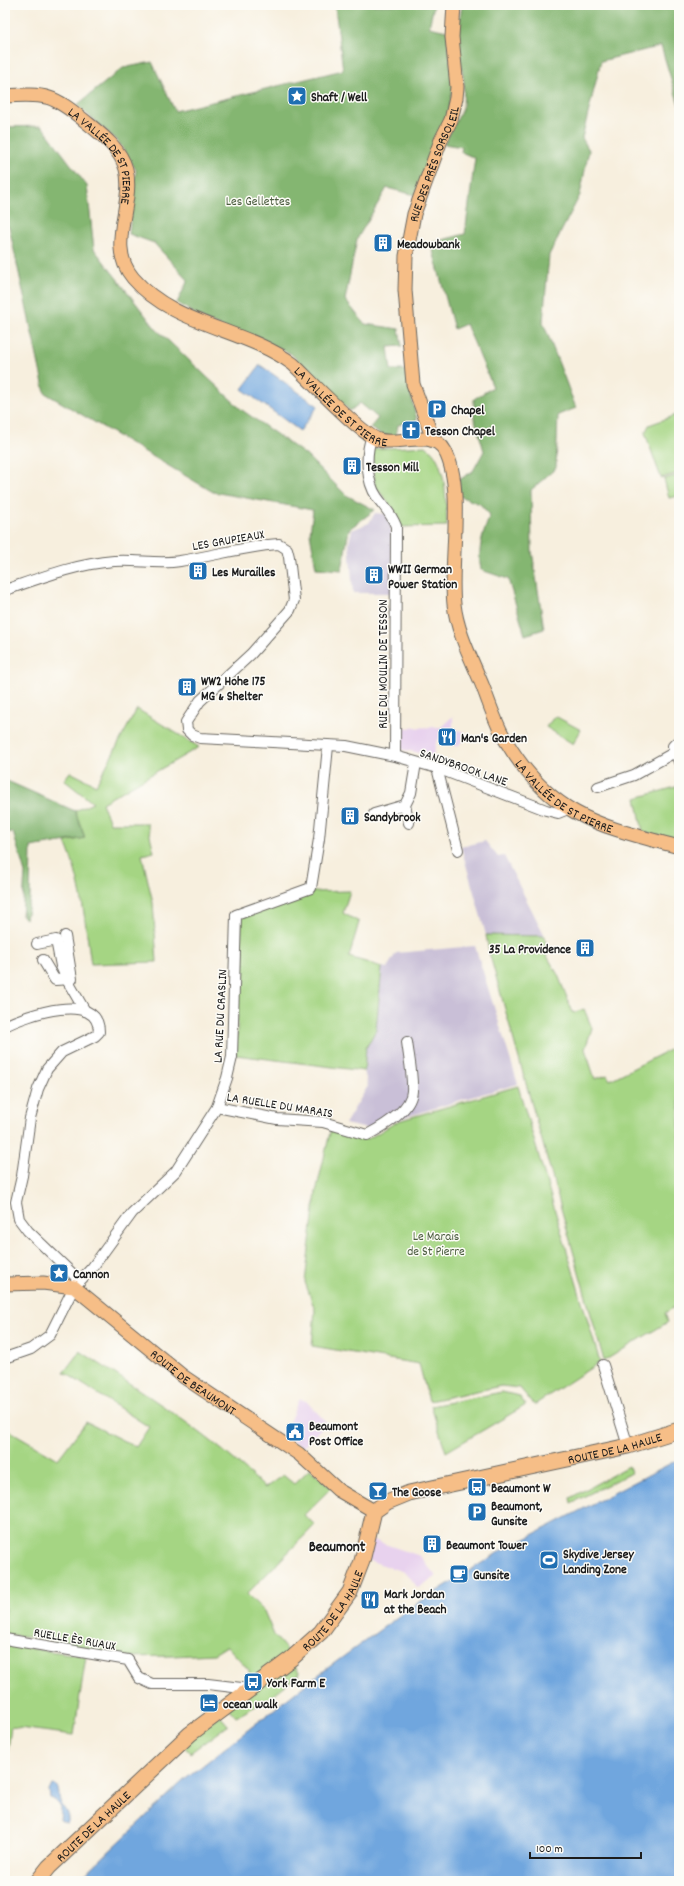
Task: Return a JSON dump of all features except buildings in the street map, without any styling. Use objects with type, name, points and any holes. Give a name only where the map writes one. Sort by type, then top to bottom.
[{"type":"highway","name":"ROUTE DE LA HAULE","points":[[38,1881],[59,1857],[190,1734],[309,1644],[321,1632],[350,1592],[362,1560],[374,1511],[387,1502],[409,1493],[628,1446],[679,1430]]},
{"type":"main road","name":"RUE DES PRÉS SORSOLEIL","points":[[431,440],[413,384],[405,290],[406,256],[414,214],[441,140],[451,120],[456,98],[457,87],[452,37],[454,5]]},
{"type":"main road","name":"LA VALLÉE DE ST PIERRE","points":[[5,96],[41,96],[57,100],[67,105],[116,150],[126,170],[127,184],[120,239],[121,250],[128,270],[133,278],[145,290],[165,304],[197,321],[265,347],[283,356],[352,420],[372,436],[380,440],[388,441],[431,440],[445,450],[454,484],[454,604],[462,637],[505,740],[528,773],[539,785],[568,809],[592,821],[619,831],[679,847]]},
{"type":"main road","points":[[5,1284],[43,1283],[74,1287]]},
{"type":"main road","name":"ROUTE DE BEAUMONT","points":[[74,1287],[184,1377],[299,1454],[338,1490],[374,1511]]},
{"type":"street","name":"RUE DU MOULIN DE TESSON","points":[[372,436],[369,452],[370,482],[377,497],[388,510],[396,526],[395,756]]},
{"type":"street","name":"LES GRUPIEAUX","points":[[5,590],[46,576],[84,566],[114,561],[147,563],[179,562],[272,544],[283,546],[290,557],[294,600],[290,610],[250,654],[200,701],[189,715],[186,722],[187,730],[192,735],[200,738],[346,746],[395,756]]},
{"type":"street","points":[[679,740],[673,746],[679,762]]},
{"type":"street","name":"LA RUE DU CRASLIN","points":[[74,1287],[92,1268],[132,1213],[176,1170],[217,1107],[227,1078],[232,1057],[236,915],[311,888],[319,839],[328,746]]},
{"type":"street","points":[[598,787],[634,775],[675,752]]},
{"type":"street","name":"SANDYBROOK LANE","points":[[395,756],[437,768],[546,810],[558,813],[568,809]]},
{"type":"street","points":[[374,814],[404,805],[411,793],[416,763]]},
{"type":"street","points":[[437,768],[458,850]]},
{"type":"street","points":[[404,805],[409,823]]},
{"type":"street","points":[[43,960],[55,980],[72,979],[65,936]]},
{"type":"street","points":[[5,1358],[31,1349],[50,1335],[77,1278],[28,1231],[19,1219],[16,1202],[22,1176],[30,1118],[38,1089],[47,1069],[62,1052],[99,1032],[98,1021],[85,1011],[66,980],[61,966],[56,940],[37,944]]},
{"type":"street","points":[[5,1026],[28,1017],[60,1009],[74,1008],[85,1011]]},
{"type":"street","name":"LA RUELLE DU MARAIS","points":[[217,1107],[277,1119],[323,1122],[367,1135],[386,1125],[402,1111],[412,1093],[407,1042]]},
{"type":"street","points":[[603,1365],[628,1446]]},
{"type":"street","name":"RUELLE ÈS RUAUX","points":[[5,1638],[128,1660],[139,1678],[152,1684],[208,1684],[250,1689]]},
{"type":"shaded area","points":[[375,513],[387,514],[391,525],[393,593],[353,593],[349,543],[352,530],[369,523]]},
{"type":"shaded area","points":[[453,716],[453,729],[465,732],[466,737],[457,747],[450,741],[437,739],[432,760],[420,758],[420,753],[399,749],[400,728],[441,727]]},
{"type":"shaded area","points":[[485,841],[498,857],[504,856],[545,936],[486,935],[461,847]]},
{"type":"shaded area","points":[[475,946],[518,1084],[367,1129],[345,1124],[368,1086],[364,1071],[366,1048],[376,1030],[382,967],[387,968],[396,953]]},
{"type":"shaded area","points":[[301,1399],[306,1401],[327,1423],[302,1447],[286,1437],[285,1432],[298,1401]]},
{"type":"shaded area","points":[[370,1539],[420,1556],[435,1577],[418,1588],[404,1572],[365,1559]]},
{"type":"green space","name":"Les Gellettes","points":[[337,5],[434,5],[429,27],[447,31],[453,88],[448,114],[415,195],[387,188],[357,239],[345,300],[365,324],[399,329],[402,346],[388,347],[391,370],[405,370],[417,420],[398,425],[396,436],[382,435],[370,428],[378,418],[360,403],[350,411],[290,353],[207,321],[177,303],[188,280],[154,243],[129,234],[136,170],[118,141],[77,105],[123,68],[152,62],[175,111],[343,70],[335,7]]},
{"type":"green space","points":[[462,5],[679,5],[679,105],[661,46],[601,61],[582,138],[589,150],[580,195],[549,255],[543,322],[576,408],[558,415],[556,468],[531,490],[532,551],[544,629],[525,635],[508,579],[481,570],[480,548],[490,515],[480,504],[459,496],[459,480],[473,471],[484,451],[474,417],[474,399],[493,387],[466,324],[454,329],[431,243],[465,234],[475,158],[461,152],[462,147],[444,144],[463,108],[464,82],[457,38]]},
{"type":"green space","points":[[42,126],[87,186],[94,249],[156,329],[242,410],[306,455],[346,495],[375,510],[349,529],[342,570],[316,568],[310,533],[313,510],[213,492],[45,393],[9,227],[5,226],[5,127]]},
{"type":"green space","points":[[679,414],[679,473],[661,478],[645,433],[649,425]]},
{"type":"green space","points":[[425,446],[432,451],[438,460],[441,470],[444,482],[447,526],[399,527],[395,511],[375,486],[372,449]]},
{"type":"green space","points":[[679,475],[679,496],[669,498],[664,479]]},
{"type":"green space","points":[[137,709],[199,747],[102,803],[110,823],[147,823],[154,852],[142,855],[153,903],[157,962],[91,964],[79,887],[71,857],[65,842],[85,838],[75,811],[93,803],[64,780],[70,772],[96,785]]},
{"type":"green space","points":[[555,716],[581,730],[573,744],[546,727]]},
{"type":"green space","points":[[5,780],[75,811],[85,838],[31,847],[30,899],[26,919],[22,916],[25,873],[13,832],[5,833]]},
{"type":"green space","points":[[679,786],[679,837],[667,837],[643,832],[636,798]]},
{"type":"green space","points":[[350,891],[343,913],[359,922],[349,957],[382,967],[376,1030],[366,1048],[364,1071],[236,1055],[242,917],[310,892]]},
{"type":"green space","points":[[486,935],[545,936],[547,956],[558,975],[573,1013],[584,1009],[592,1028],[585,1049],[595,1079],[607,1075],[610,1080],[679,1045],[679,1304],[665,1313],[668,1322],[604,1361],[489,952]]},
{"type":"green space","name":"Le Marais de St Pierre","points":[[518,1086],[600,1362],[534,1405],[520,1388],[501,1386],[429,1401],[419,1364],[312,1346],[315,1310],[305,1282],[316,1192],[331,1128],[368,1139],[398,1121]]},
{"type":"green space","points":[[80,1351],[199,1432],[244,1468],[265,1488],[283,1475],[294,1484],[310,1469],[331,1488],[304,1515],[315,1525],[247,1594],[264,1611],[274,1635],[290,1654],[250,1684],[249,1670],[227,1646],[214,1654],[127,1657],[39,1638],[5,1634],[5,1431],[7,1429],[58,1459],[86,1422],[136,1447],[149,1427],[64,1372]]},
{"type":"green space","points":[[502,1392],[519,1396],[526,1405],[446,1452],[431,1406]]},
{"type":"green space","points":[[629,1466],[631,1473],[571,1503],[570,1498]]},
{"type":"green space","points":[[5,1645],[86,1656],[74,1735],[11,1727],[5,1771]]},
{"type":"green space","points":[[292,1663],[300,1674],[265,1701],[236,1717],[228,1708]]},
{"type":"green space","points":[[219,1715],[228,1725],[190,1753],[183,1745]]},
{"type":"water","points":[[260,365],[318,406],[300,431],[242,389]]},
{"type":"water","points":[[679,1459],[679,1881],[78,1881],[183,1781],[310,1681],[407,1610],[496,1554]]},
{"type":"water","points":[[52,1785],[56,1785],[60,1801],[68,1816],[68,1822],[66,1823],[60,1820],[61,1808],[58,1803],[50,1798],[49,1791]]},
{"type":"place","name":"Shaft / Well","points":[[297,96]]},
{"type":"place","name":"Meadowbank","points":[[383,243]]},
{"type":"place","name":"Chapel","points":[[437,409]]},
{"type":"place","name":"Tesson Chapel","points":[[411,430]]},
{"type":"place","name":"Tesson Mill","points":[[352,466]]},
{"type":"place","name":"Les Murailles","points":[[198,571]]},
{"type":"place","name":"WWII German Power Station","points":[[374,575]]},
{"type":"place","name":"WW2 Hohe 175 MG & Shelter","points":[[187,687]]},
{"type":"place","name":"Man's Garden","points":[[447,737]]},
{"type":"place","name":"Sandybrook","points":[[350,816]]},
{"type":"place","name":"35 La Providence","points":[[585,948]]},
{"type":"place","name":"Cannon","points":[[59,1273]]},
{"type":"place","name":"Beaumont Post Office","points":[[295,1432]]},
{"type":"place","name":"Beaumont W","points":[[477,1487]]},
{"type":"place","name":"The Goose","points":[[378,1491]]},
{"type":"place","name":"Beaumont, Gunsite","points":[[477,1512]]},
{"type":"place","name":"Beaumont Tower","points":[[432,1544]]},
{"type":"place","name":"Skydive Jersey Landing Zone","points":[[549,1560]]},
{"type":"place","name":"Gunsite","points":[[459,1574]]},
{"type":"place","name":"Mark Jordan at the Beach","points":[[370,1600]]},
{"type":"place","name":"York Farm E","points":[[253,1682]]},
{"type":"place","name":"ocean walk","points":[[209,1703]]},
{"type":"district","name":"Beaumont","points":[[337,1546]]}]
